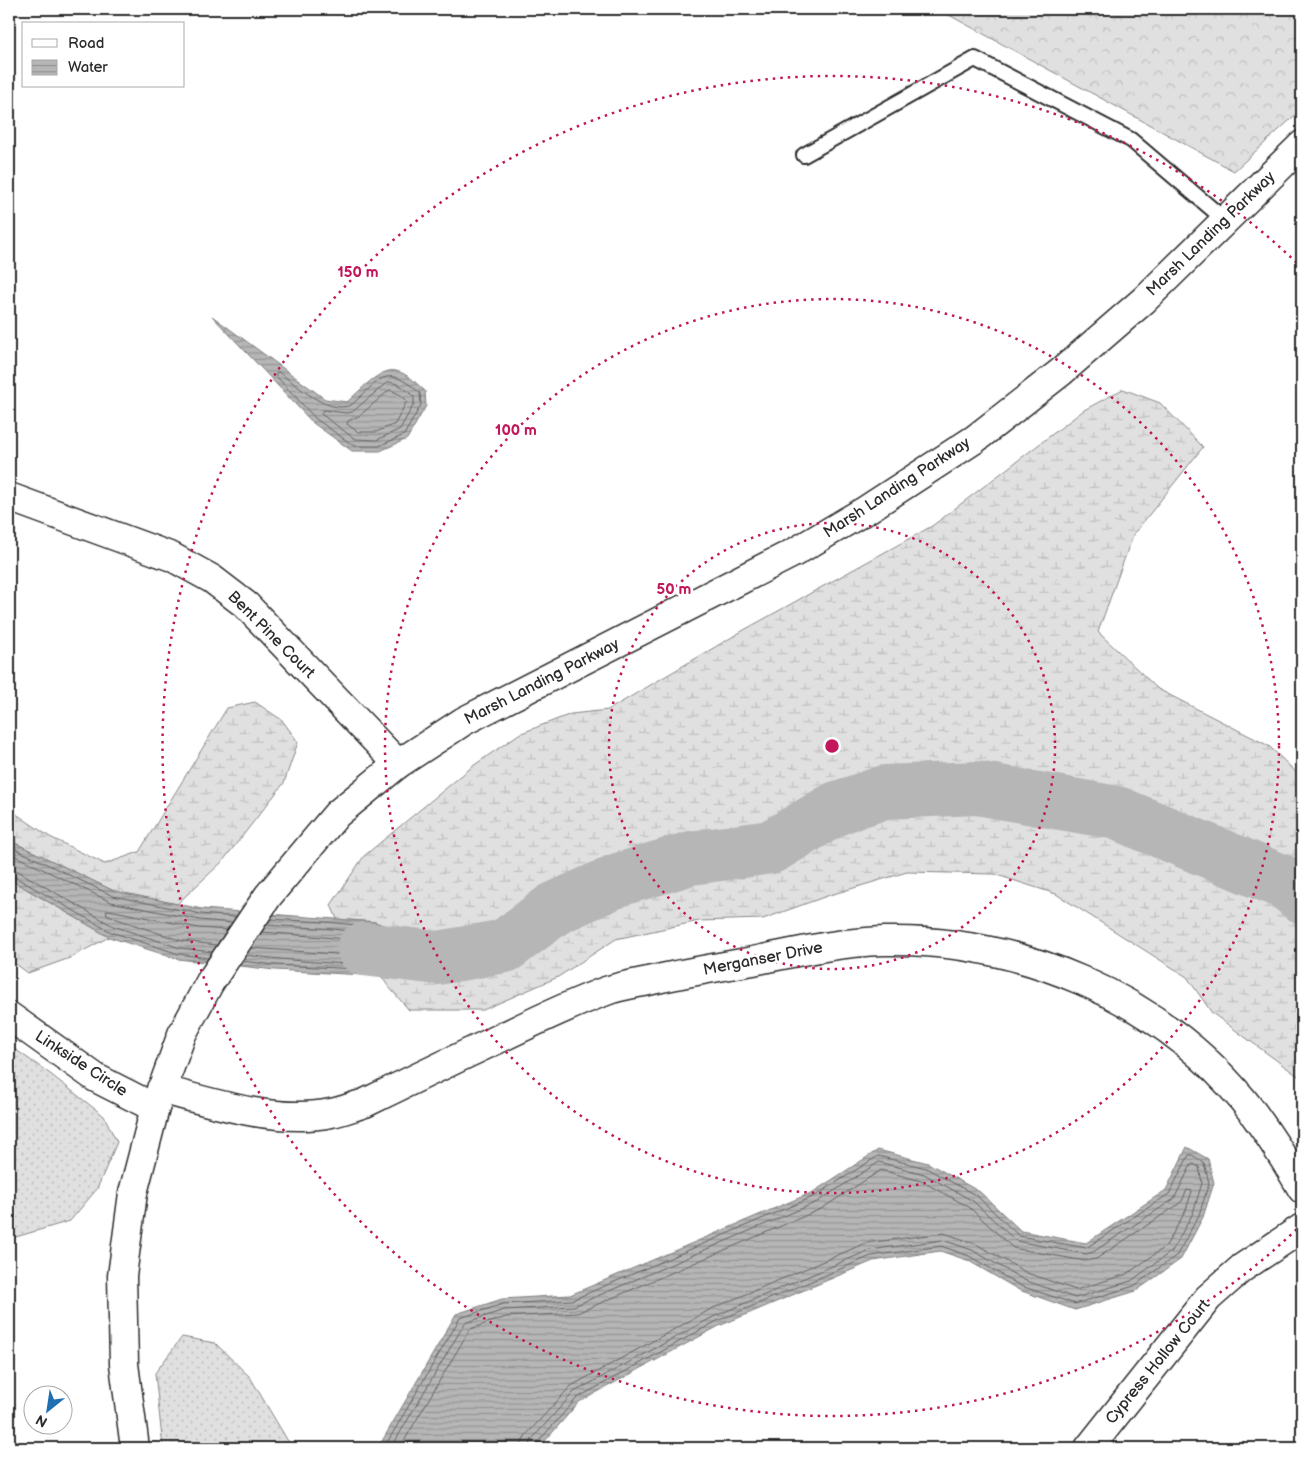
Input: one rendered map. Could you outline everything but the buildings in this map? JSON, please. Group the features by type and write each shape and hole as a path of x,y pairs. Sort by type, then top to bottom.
{"street":[{"name":"Marsh Landing Parkway","path":"135,1448 124,1364 122,1276 133,1193 158,1099 182,1034 210,982 268,896 337,814 398,764 464,721 794,552 866,510 975,439 1061,372 1144,300 1302,144"},
{"name":"Bent Pine Court","path":"9,497 172,558 212,579 246,605 398,764"},
{"name":"Merganser Drive","path":"158,1099 296,1116 331,1113 365,1103 566,1006 610,990 671,976 839,944 884,941 928,942 1016,957 1084,980 1128,1003 1175,1035 1217,1072 1243,1100 1284,1158 1302,1188"},
{"name":"Linkside Circle","path":"9,1016 96,1078 158,1099"},
{"name":"Cypress Hollow Court","path":"1089,1448 1208,1298 1242,1268 1302,1228"}],"lane":[{"path":"804,154 975,59 1131,140 1225,220"}],"green space":[{"path":"938,9 1302,9 1302,109 1234,171"},
{"path":"1123,389 1160,403 1203,447 1133,535 1098,632 1158,689 1269,746 1302,778 1302,1079 1212,1013 1187,977 1056,894 994,874 907,872 827,896 763,919 699,921 616,939 558,977 483,1010 409,1010 381,976 413,970 438,958 375,922 337,919 331,905 364,856 473,766 519,734 571,714 608,710 744,630 932,526 1084,410"},
{"path":"255,702 282,720 298,742 284,783 222,862 177,904 114,891 9,840 9,809 50,837 105,864 139,852 227,708"},
{"path":"9,879 109,937 70,958 28,973 9,959"},
{"path":"9,1045 49,1073 104,1116 117,1142 97,1189 70,1221 9,1239"},
{"path":"182,1337 215,1343 250,1377 292,1448 163,1448 155,1373"}],"water":[{"path":"212,316 325,399 347,402 377,376 390,371 396,371 408,376 425,391 426,406 407,439 380,451 352,451 313,423"},
{"path":"9,840 114,891 202,909 375,922 415,936 438,958 413,970 381,976 275,970 178,959 109,937 9,879"},
{"path":"1187,1147 1208,1159 1214,1183 1203,1217 1181,1259 1136,1291 1075,1310 1019,1290 967,1260 940,1251 873,1261 719,1326 579,1402 539,1448 378,1448 456,1314 502,1299 570,1295 813,1192 878,1150 928,1163 980,1192 1021,1231 1086,1243 1166,1190"}],"waterway":[{"path":"364,949 438,958 505,946 554,909 618,880 691,858 771,847 837,808 885,792 977,788 1117,813 1286,883 1302,896"}]}
